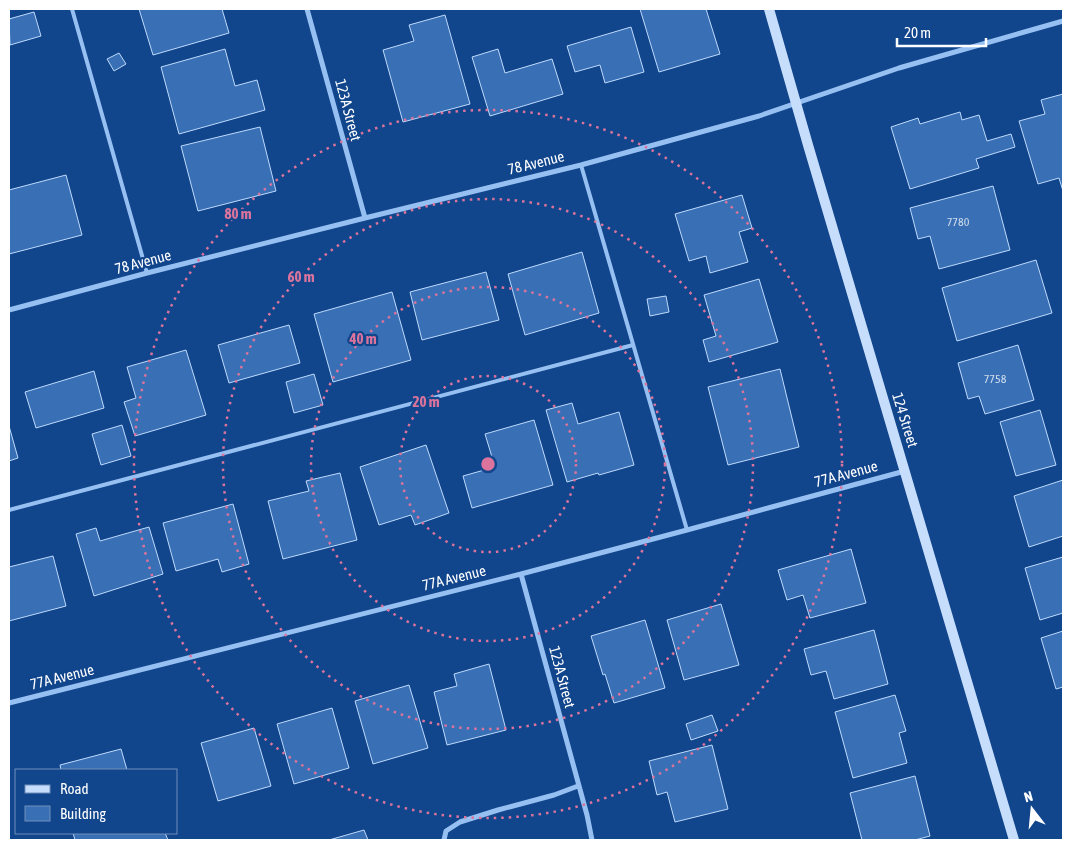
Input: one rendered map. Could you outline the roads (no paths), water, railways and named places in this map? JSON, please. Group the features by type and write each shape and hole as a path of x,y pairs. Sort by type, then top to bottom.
{"street":[{"name":"123A Street","path":"308,9 364,218"},
{"name":"124 Street","path":"769,9 1014,840"},
{"name":"78 Avenue","path":"9,310 364,218 581,165 759,116 899,68 1063,21"},
{"name":"77A Avenue","path":"9,703 521,574 904,471"},
{"name":"123A Street","path":"521,574 587,815 592,840"},
{"path":"444,840 446,831 460,822 554,795 578,786"}],"lane":[{"path":"72,9 147,274"},
{"path":"581,165 687,530"},
{"path":"9,510 633,346"}]}
